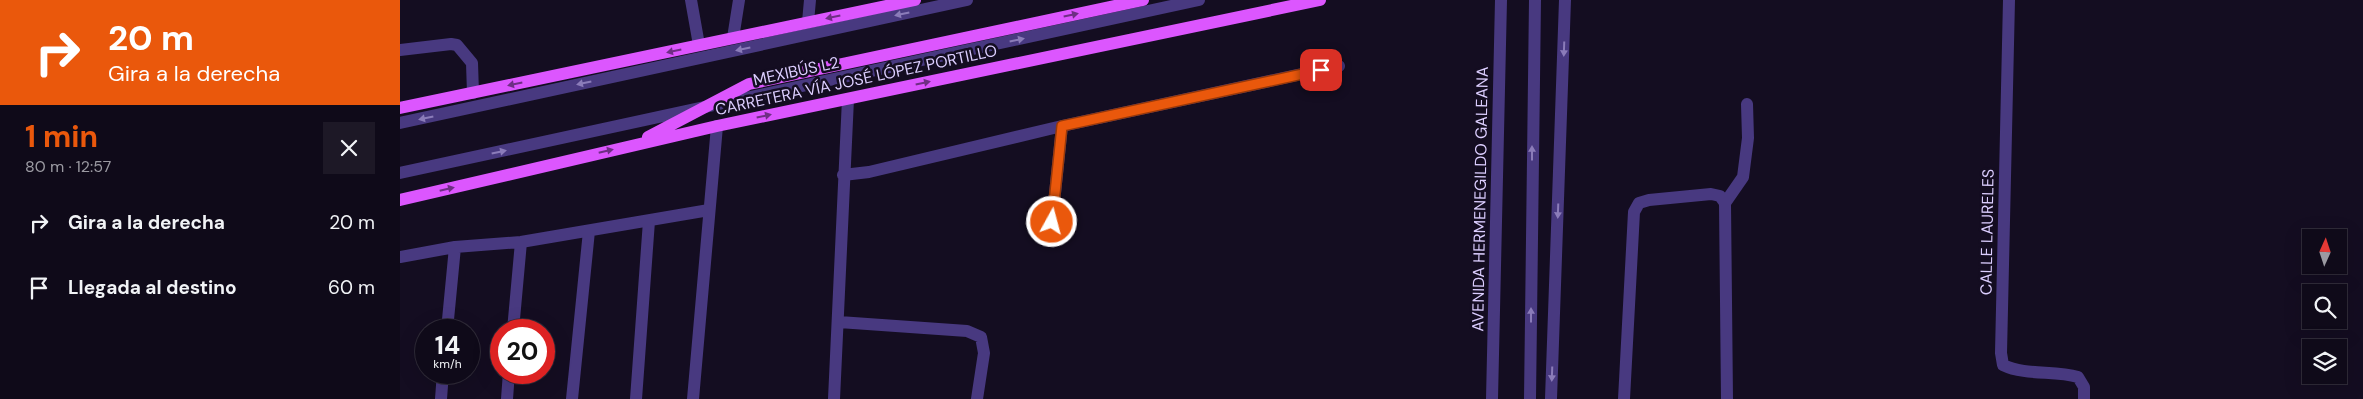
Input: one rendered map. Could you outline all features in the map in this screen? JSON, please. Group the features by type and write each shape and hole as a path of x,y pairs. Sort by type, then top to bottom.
{"main road":[{"path":"400,108 915,0"},
{"path":"634,144 749,84 1143,0"},
{"name":"CARRETERA VÍA JOSÉ LÓPEZ PORTILLO","path":"400,200 634,144 1320,0"}],"street":[{"path":"691,0 699,45"},
{"path":"733,38 739,0"},
{"path":"808,22 810,0"},
{"name":"MEXIBÚS L2","path":"400,123 967,0"},
{"name":"MEXIBÚS L2","path":"400,173 1199,0"},
{"name":"AVENIDA HERMENEGILDO GALEANA","path":"1492,399 1501,0"},
{"path":"1530,399 1536,0"},
{"path":"1551,399 1565,0"},
{"name":"CALLE LAURELES","path":"2009,0 2001,353 2003,365 2013,370 2068,374 2078,377 2084,387 2084,399"},
{"path":"400,50 451,44 458,45 472,63 473,92"},
{"path":"843,175 869,172 1062,126 1339,66"},
{"path":"834,399 848,99"},
{"path":"1725,203 1743,177 1748,138 1747,104"},
{"path":"693,399 717,126"},
{"path":"1052,222 1062,126"},
{"path":"1624,399 1634,212 1639,203 1649,200 1711,194 1720,196 1725,203 1727,399"},
{"path":"400,257 455,246 521,242 709,210"},
{"path":"636,399 649,221"},
{"path":"572,399 589,231"},
{"path":"514,319 521,242"},
{"path":"448,319 455,246"},
{"path":"839,322 967,332 981,337 984,353 977,399"},
{"path":"441,399 443,384"},
{"path":"507,399 508,384"}],"route":[{"path":"1052,222 1061,153 1062,126 1321,70"}]}
